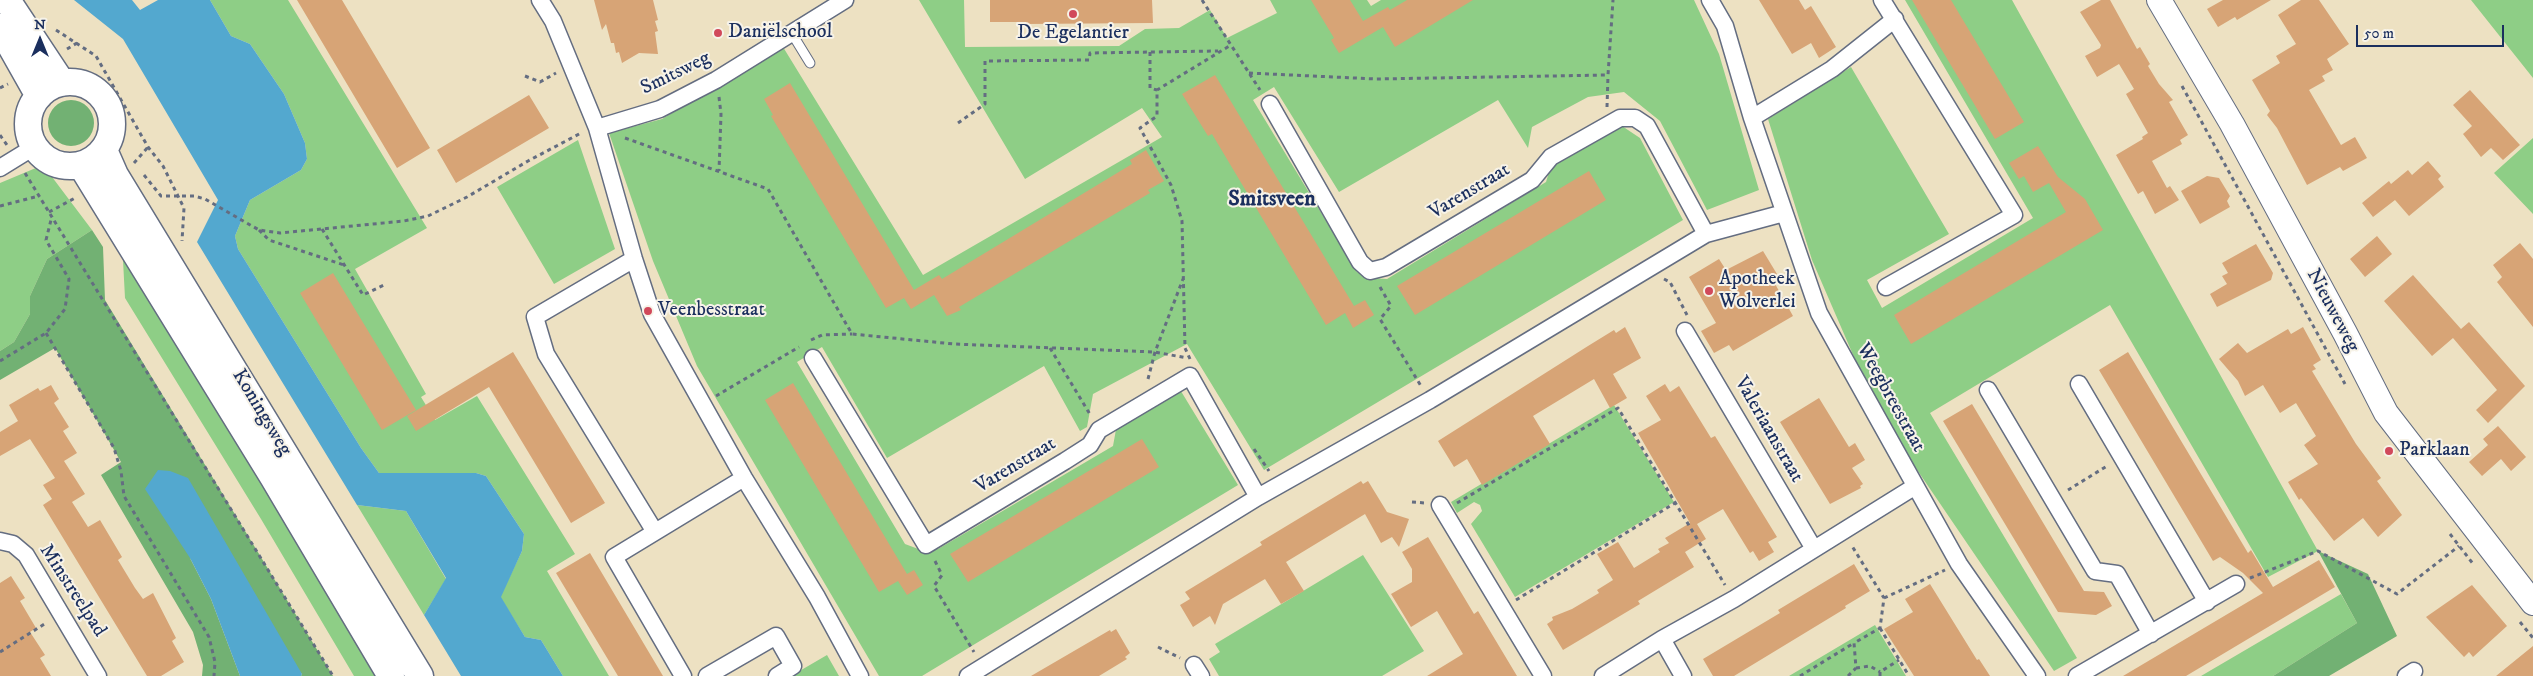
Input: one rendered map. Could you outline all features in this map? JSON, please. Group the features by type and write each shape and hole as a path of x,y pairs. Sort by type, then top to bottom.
{"main road":[{"path":"7,0 62,83"},
{"path":"0,26 39,96"},
{"path":"77,82 90,87 102,96 109,108 112,123 110,137 104,150 94,159 81,165 68,166 55,163 43,157 25,152 29,134 28,120 32,107 39,96 50,88 62,83 77,82"},
{"name":"Koningsweg","path":"104,150 115,175 420,676"},
{"name":"Koningsweg","path":"81,165 273,477 391,676"}],"street":[{"path":"540,0 552,22 597,128 652,314 744,478 817,597 860,676"},
{"name":"Smitsweg","path":"597,128 660,110 716,80 845,0"},
{"name":"Weegbreestraat","path":"1710,0 1725,26 1752,118 1819,313 1914,487 1959,564 2037,676"},
{"path":"1882,0 2014,214 1886,287"},
{"name":"Nieuweweg","path":"2159,0 2182,44 2228,116 2386,413 2475,532 2533,603"},
{"path":"1752,118 1832,69 1895,19"},
{"path":"1270,104 1360,262 1370,271"},
{"name":"Varenstraat","path":"1370,271 1386,267 1532,180 1551,157 1620,118 1636,118 1647,126 1706,234"},
{"path":"0,168 25,152"},
{"path":"968,676 1258,497 1430,400 1706,234 1784,213"},
{"path":"634,258 535,317 546,354 656,532"},
{"name":"Valeriaanstraat","path":"1685,331 1814,549"},
{"path":"809,351 926,545"},
{"name":"Varenstraat","path":"926,545 1084,449 1090,445 1099,430 1190,376 1258,497"},
{"path":"2078,384 2207,602"},
{"path":"1988,390 2095,571 2117,574 2151,634"},
{"path":"683,676 614,557 744,478"},
{"path":"1603,676 1662,639 1734,599 1914,487"},
{"path":"1442,508 1543,676"},
{"name":"Minstreelpad","path":"0,541 13,544 26,555 98,676"},
{"path":"2077,676 2236,584"},
{"path":"707,676 776,636 793,666 777,676"},
{"path":"1662,639 1683,676"}],"lane":[{"path":"791,32 810,63"}],"path":[{"path":"1202,0 1270,104"},
{"path":"1606,126 1613,0"},
{"path":"77,43 96,56 148,147 163,166 178,196"},
{"path":"1150,52 1150,88 1158,90 1231,45"},
{"path":"958,123 985,104 985,61 1090,60 1090,53 1220,51"},
{"path":"525,76 540,82 571,66"},
{"path":"1249,73 1376,79 1608,75"},
{"path":"716,80 721,114 719,171"},
{"path":"1158,90 1157,116 1140,128 1171,185 1182,221 1185,348 1190,359"},
{"path":"260,230 280,233 404,221 428,216 467,198 572,135 597,128 768,189 852,334"},
{"path":"148,147 135,163 161,196 185,194 204,199 260,230 269,240 345,265"},
{"path":"25,152 40,196 333,676"},
{"path":"0,206 40,196"},
{"path":"0,361 46,333 65,309 69,278 46,240 52,216"},
{"path":"322,229 363,295 384,285"},
{"path":"1650,268 1670,282 1690,320 1685,331"},
{"path":"1370,271 1391,306 1380,319 1430,400"},
{"path":"1147,400 1146,386 1155,352 1184,276"},
{"path":"46,333 114,448 121,471 124,496 209,637 216,662 214,676"},
{"path":"702,404 809,351 822,335 852,334 954,344 1155,352"},
{"path":"1050,348 1099,430"},
{"path":"1442,508 1618,408 1734,599"},
{"path":"2052,499 2122,458"},
{"path":"1502,608 1675,503"},
{"path":"1843,531 1884,598 1880,628 1909,676"},
{"path":"926,545 942,575 934,586 983,667"},
{"path":"2236,584 2318,551 2397,594 2459,546"},
{"path":"1884,598 1959,564"},
{"path":"0,652 62,614"},
{"path":"1800,676 1880,628"},
{"path":"1854,643 1856,668"},
{"path":"1158,646 1198,670"},
{"path":"1848,676 1856,668 1870,666 1880,674 1899,660"}],"green space":[{"path":"210,0 288,0 427,228 355,269 426,394 421,397 435,420 477,396 575,554 547,571 609,676 563,676 541,640 525,637 500,597 522,551 524,534 486,476 476,473 379,473 361,448 238,249 235,236 250,200 301,170 307,159 305,143 284,94 250,44 231,36"},
{"path":"919,0 964,0 965,47 1119,46 1145,29 1179,28 1210,10 1227,38 1277,13 1270,0 1367,0 1371,6 1381,0 1694,0 1719,54 1759,190 1707,210 1660,121 1624,92 1588,97 1532,127 1528,148 1498,100 1339,192 1274,87 1253,100 1357,272 1371,278 1387,279 1546,182 1550,169 1565,157 1622,126 1640,138 1683,220 1264,470 1187,344 1093,394 1087,427 1080,431 1044,366 887,458 822,347 797,362 905,544 921,550 938,549 1113,446 1119,413 1176,383 1238,485 922,676 879,676 697,366 653,261 609,133 662,119 783,47 923,275 1162,137 1142,108 1025,179"},
{"path":"1905,0 2012,0 2318,551 2268,577 2110,305 1930,413 2077,658 2054,671 1892,433 1854,357 1812,260 1768,119 1851,67 1949,234 1867,280 1882,308 2033,218"},
{"path":"2471,0 2533,0 2533,78"},
{"path":"76,100 88,106 93,114 93,132 88,140 80,145 66,146 54,140 49,132 48,118 54,106 62,101"},
{"path":"2533,138 2533,214 2494,173"},
{"path":"578,140 615,249 554,284 497,187"},
{"path":"43,165 92,230 47,259 30,296 30,314 14,342 0,351 0,183"},
{"path":"92,230 103,247 105,300 333,676 301,676 302,674 190,558 211,599 240,676 202,676 203,665 193,632 101,475 121,462 55,348 0,380 0,351 14,342 30,314 30,296 47,259"},
{"path":"122,241 381,676 354,676 261,519 125,298"},
{"path":"1614,405 1674,502 1515,597 1471,524 1482,511 1480,505 1474,502 1457,513 1451,502"},
{"path":"357,505 406,511 446,579 424,615"},
{"path":"2318,551 2368,574 2397,636 2329,676 2273,676 2357,623"},
{"path":"1363,555 1424,651 1382,676 1219,676 1209,659 1220,652 1215,644"},
{"path":"2341,594 2357,623 2273,676 2201,676"},
{"path":"1875,625 1906,676 1789,676"},
{"path":"827,655 839,676 791,676"}],"water":[{"path":"74,0 132,0 140,10 158,0 210,0 231,36 250,44 284,94 305,143 307,159 301,170 250,200 235,236 238,249 361,448 379,473 476,473 486,476 524,534 522,551 501,597 525,637 541,640 563,676 461,676 424,615 446,578 406,511 357,505 197,242 218,200 123,39"},
{"path":"158,470 170,471 188,478 302,674 301,676 240,676 211,599 190,558 145,489"}],"building":[{"path":"297,0 342,0 430,148 397,168"},
{"path":"594,0 653,0 658,20 655,21 658,31 655,32 658,54 639,53 622,63 619,52 616,53 614,43 611,43 606,24 602,30"},
{"path":"990,0 1152,0 1153,23 1025,24 1025,22 990,22"},
{"path":"1311,0 1350,0 1363,21 1388,7 1390,10 1407,0 1473,0 1395,47 1383,27 1339,53 1331,40 1334,38"},
{"path":"1759,0 1799,0 1805,10 1811,6 1836,47 1819,58 1811,43 1792,54"},
{"path":"1912,0 1951,0 2024,122 1995,139"},
{"path":"2101,0 2110,0 2137,49 2140,47 2150,64 2148,66 2159,84 2173,100 2169,102 2188,135 2180,140 2182,144 2152,161 2167,188 2170,186 2179,200 2155,214 2143,191 2138,194 2116,155 2143,139 2142,137 2148,133 2126,94 2134,89 2119,64 2097,77 2085,56 2100,48 2101,45 2080,12"},
{"path":"2223,0 2271,0 2237,20 2235,17 2218,27 2207,9"},
{"path":"2301,0 2319,0 2349,44 2327,59 2333,70 2322,76 2325,81 2309,90 2341,145 2355,137 2367,158 2343,171 2340,167 2307,185 2277,128 2267,115 2270,111 2252,80 2280,63 2276,56 2296,44 2278,15"},
{"path":"1215,75 1354,306 1365,300 1374,315 1353,328 1345,313 1326,325 1212,134 1208,136 1182,94"},
{"path":"790,83 914,290 939,275 942,279 1132,164 1130,160 1146,150 1164,181 1148,190 1150,193 959,307 961,310 947,316 934,295 911,309 904,298 886,308 771,116 773,115 764,99"},
{"path":"2470,90 2520,145 2503,160 2491,148 2481,157 2463,134 2472,126 2453,105"},
{"path":"529,95 549,128 456,183 437,150"},
{"path":"2038,146 2058,177 2085,199 2103,230 1911,344 1894,315 2066,212 2049,183 2033,192 2024,176 2019,179 2009,163"},
{"path":"2428,161 2441,176 2438,179 2444,187 2409,216 2395,200 2373,217 2362,203 2389,181 2391,184 2408,170 2412,175"},
{"path":"1589,171 1606,200 1415,315 1397,286"},
{"path":"2207,176 2219,178 2230,196 2227,201 2230,207 2200,224 2181,191"},
{"path":"2377,236 2392,254 2365,277 2350,259"},
{"path":"2520,243 2533,259 2533,327 2497,282 2502,277 2493,265"},
{"path":"2256,244 2273,273 2271,280 2217,307 2210,294 2227,284 2222,276 2228,273 2222,263"},
{"path":"1763,251 1780,279 1774,282 1793,316 1733,351 1729,345 1714,353 1701,331 1716,323 1689,277 1719,259 1726,270"},
{"path":"333,273 416,410 382,430 300,293"},
{"path":"2413,275 2461,329 2469,322 2525,386 2488,423 2476,410 2497,390 2453,338 2432,356 2384,301"},
{"path":"1625,327 1641,358 1613,374 1627,398 1610,408 1594,379 1533,416 1550,444 1482,485 1467,459 1454,467 1438,441 1614,330 1616,333"},
{"path":"2303,327 2321,360 2313,365 2316,369 2312,371 2356,444 2381,478 2377,481 2402,515 2378,537 2363,518 2334,541 2301,498 2299,500 2288,482 2318,464 2304,445 2316,436 2296,403 2280,413 2263,385 2245,396 2238,381 2219,359 2238,343 2247,353 2288,329 2291,334"},
{"path":"513,352 605,503 571,523 489,387 416,431 407,416"},
{"path":"2128,352 2248,553 2251,550 2273,587 2319,560 2335,587 2186,676 2123,676 2263,593 2243,573 2220,557 2213,561 2099,370"},
{"path":"793,383 907,574 914,570 923,585 907,595 898,581 879,592 765,400"},
{"path":"1665,384 1670,392 1679,386 1711,438 1715,436 1777,537 1768,542 1774,552 1759,561 1753,551 1750,553 1723,509 1697,524 1706,539 1685,552 1694,567 1638,601 1640,604 1563,650 1547,624 1553,620 1552,617 1572,609 1599,593 1597,590 1613,580 1597,554 1618,542 1634,568 1660,552 1658,549 1669,543 1665,538 1690,523 1638,433 1661,420 1646,396"},
{"path":"51,385 59,399 54,403 69,427 63,431 77,453 64,461 85,494 72,502 88,527 100,520 122,557 118,560 135,588 143,599 153,593 176,638 172,641 184,662 161,676 147,676 43,505 52,499 43,485 55,478 30,439 0,456 0,432 18,421 9,405 38,388 40,391"},
{"path":"1819,398 1849,447 1855,443 1865,460 1852,468 1863,484 1860,486 1861,488 1830,504 1780,422"},
{"path":"1972,404 2084,591 2104,592 2112,606 2096,615 2058,612 1943,421"},
{"path":"2498,426 2526,457 2511,471 2501,459 2482,476 2469,462 2488,445 2483,439"},
{"path":"1142,439 1159,467 968,582 950,554"},
{"path":"1361,481 1363,484 1368,481 1387,512 1409,519 1399,547 1392,537 1381,543 1365,514 1286,562 1304,591 1281,604 1265,579 1223,604 1215,625 1210,616 1193,627 1180,605 1190,599 1185,592 1262,545 1260,542"},
{"path":"1428,537 1474,614 1478,611 1517,676 1427,676 1463,654 1437,611 1411,627 1391,594 1412,582 1412,569 1402,552"},
{"path":"590,553 663,676 618,676 556,573"},
{"path":"1854,564 1870,591 1845,606 1846,608 1734,676 1713,676 1703,659 1780,613 1778,610"},
{"path":"11,576 25,598 20,601 36,628 30,632 45,655 40,658 51,676 0,676 0,583"},
{"path":"1930,584 1977,660 1979,659 1990,676 1914,676 1884,629 1913,612 1905,599"},
{"path":"2472,585 2507,626 2473,657 2469,652 2464,657 2426,617"},
{"path":"1116,629 1130,653 1125,657 1127,659 1099,676 1031,676 1110,630 1111,632"},
{"path":"2533,646 2533,676 2496,676"}],"place":[{"name":"De Egelantier","path":"1073,14"},
{"name":"Daniëlschool","path":"718,33"},
{"name":"Apotheek Wolverlei","path":"1709,291"},
{"name":"Veenbesstraat","path":"648,311"},
{"name":"Parklaan","path":"2389,451"}],"district":[{"name":"Smitsveen","path":"1272,200"}]}
